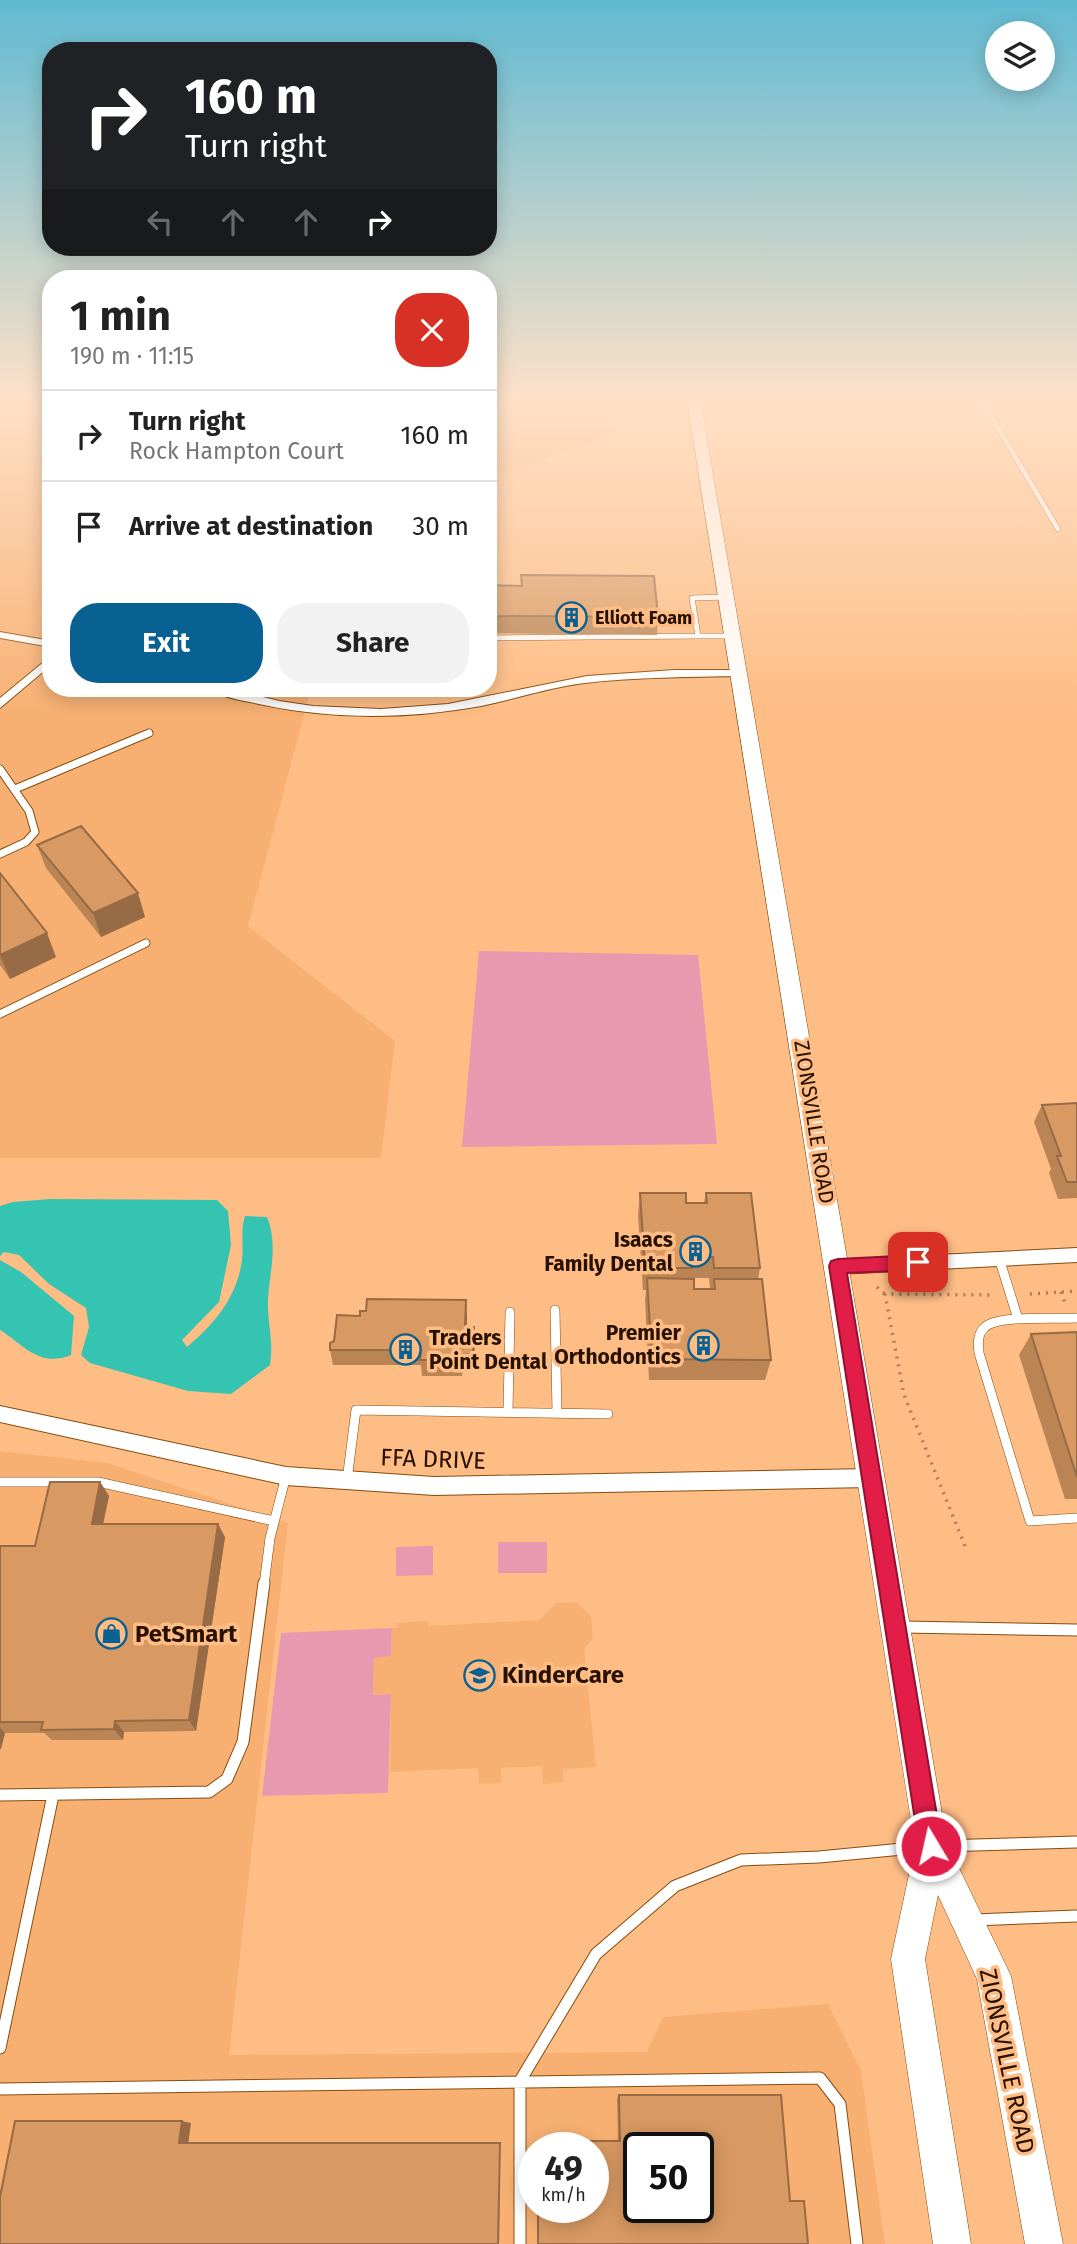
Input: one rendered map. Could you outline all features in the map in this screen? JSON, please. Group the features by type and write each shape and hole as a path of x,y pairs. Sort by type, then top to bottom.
{"main road":[{"name":"ZIONSVILLE ROAD","path":"711,504 931,1846 993,1976 1044,2244"},
{"name":"ZIONSVILLE ROAD","path":"931,1846 908,1959 952,2244"}],"street":[{"path":"0,635 42,642"},
{"path":"0,704 42,667"},
{"path":"241,697 285,706 385,714 483,702 564,682 650,674 740,674"},
{"path":"838,1266 1077,1255"},
{"name":"FFA DRIVE","path":"0,1414 286,1476 434,1486 871,1478"}],"lane":[{"path":"1043,504 1058,529"},
{"path":"698,636 692,598 727,597"},
{"path":"497,638 734,636"},
{"path":"15,789 149,733"},
{"path":"0,769 34,820 35,832 26,842 0,854"},
{"path":"0,1014 146,943"},
{"path":"999,1258 1018,1319"},
{"path":"555,1310 557,1413"},
{"path":"508,1412 510,1312"},
{"path":"1077,1318 995,1321 984,1325 977,1336 979,1353 1030,1521 1077,1518"},
{"path":"347,1480 356,1410 608,1414"},
{"path":"0,1795 209,1792 227,1779 243,1742 270,1538 286,1476"},
{"path":"0,1482 98,1482 274,1521"},
{"path":"896,1627 1077,1630"},
{"path":"0,2048 53,1794"},
{"path":"520,2244 520,2081 596,1954 674,1886 741,1860 819,1857 931,1846 1077,1842"},
{"path":"967,1920 1077,1916"},
{"path":"0,2089 820,2078 840,2104 857,2244"}],"path":[{"path":"877,1287 885,1294 904,1395 965,1546"},
{"path":"1030,1294 1077,1291"},
{"path":"1061,1292 1065,1304"},
{"path":"885,1294 995,1295"}],"shaded area":[{"path":"0,504 42,504 42,697 309,697 248,926 395,1041 381,1158 0,1158"},
{"path":"479,951 698,955 717,1144 462,1147"},
{"path":"0,1451 107,1463 288,1523 229,2055 647,2052 663,2017 828,2004 861,2071 885,2244 0,2244"},
{"path":"498,1542 547,1542 547,1573 498,1573"},
{"path":"433,1546 433,1575 396,1576 396,1547"},
{"name":"KinderCare","path":"576,1602 591,1616 593,1639 584,1649 596,1767 563,1769 564,1782 543,1784 542,1766 501,1768 501,1783 479,1784 478,1768 390,1772 391,1694 373,1695 374,1657 391,1656 392,1628 397,1628 398,1623 428,1621 428,1626 539,1620 556,1603"},
{"path":"392,1628 391,1656 374,1658 373,1695 391,1694 388,1793 262,1796 281,1633"}],"water":[{"path":"50,1199 217,1200 228,1211 231,1245 219,1302 182,1340 187,1347 215,1319 230,1298 242,1260 245,1216 267,1217 273,1248 268,1299 270,1365 231,1394 188,1391 90,1363 81,1355 89,1327 86,1308 49,1284 19,1255 4,1252 0,1256 0,1206 13,1202"},
{"path":"0,1260 21,1272 74,1316 71,1355 50,1359 41,1357 0,1330"}],"building":[{"path":"521,575 654,576 658,617 497,616 497,585 522,586"},
{"path":"81,826 138,893 93,913 37,845"},
{"path":"0,873 47,933 0,955"},
{"path":"1077,1103 1077,1182 1067,1182 1057,1156 1061,1156 1042,1105"},
{"name":"Isaacs Family Dental","path":"640,1193 686,1193 686,1203 707,1203 706,1193 751,1193 760,1268 714,1268 713,1257 691,1257 692,1268 645,1268"},
{"name":"Premier Orthodontics","path":"647,1278 694,1279 694,1289 715,1289 714,1279 762,1279 771,1360 652,1359"},
{"name":"Traders Point Dental","path":"367,1299 466,1300 465,1327 474,1327 473,1354 461,1354 461,1360 420,1360 421,1350 330,1350 330,1343 334,1341 337,1315 360,1316 360,1311 366,1311"},
{"path":"1077,1332 1077,1477 1031,1334"},
{"path":"50,1482 100,1482 92,1524 218,1524 189,1720 115,1721 114,1729 41,1730 43,1722 0,1722 0,1546 35,1546"},
{"path":"619,2095 781,2095 790,2201 804,2201 808,2244 538,2244 538,2223 609,2223 609,2141 620,2141"},
{"path":"15,2121 182,2121 179,2143 500,2143 498,2244 0,2244 0,2197"}],"place":[{"name":"Elliott Foam","path":"572,618"},
{"name":"Isaacs Family Dental","path":"696,1252"},
{"name":"Premier Orthodontics","path":"704,1345"},
{"name":"Traders Point Dental","path":"406,1350"},
{"name":"PetSmart","path":"112,1634"},
{"name":"KinderCare","path":"479,1675"}],"route":[{"path":"918,1262 838,1266 931,1846"}]}
